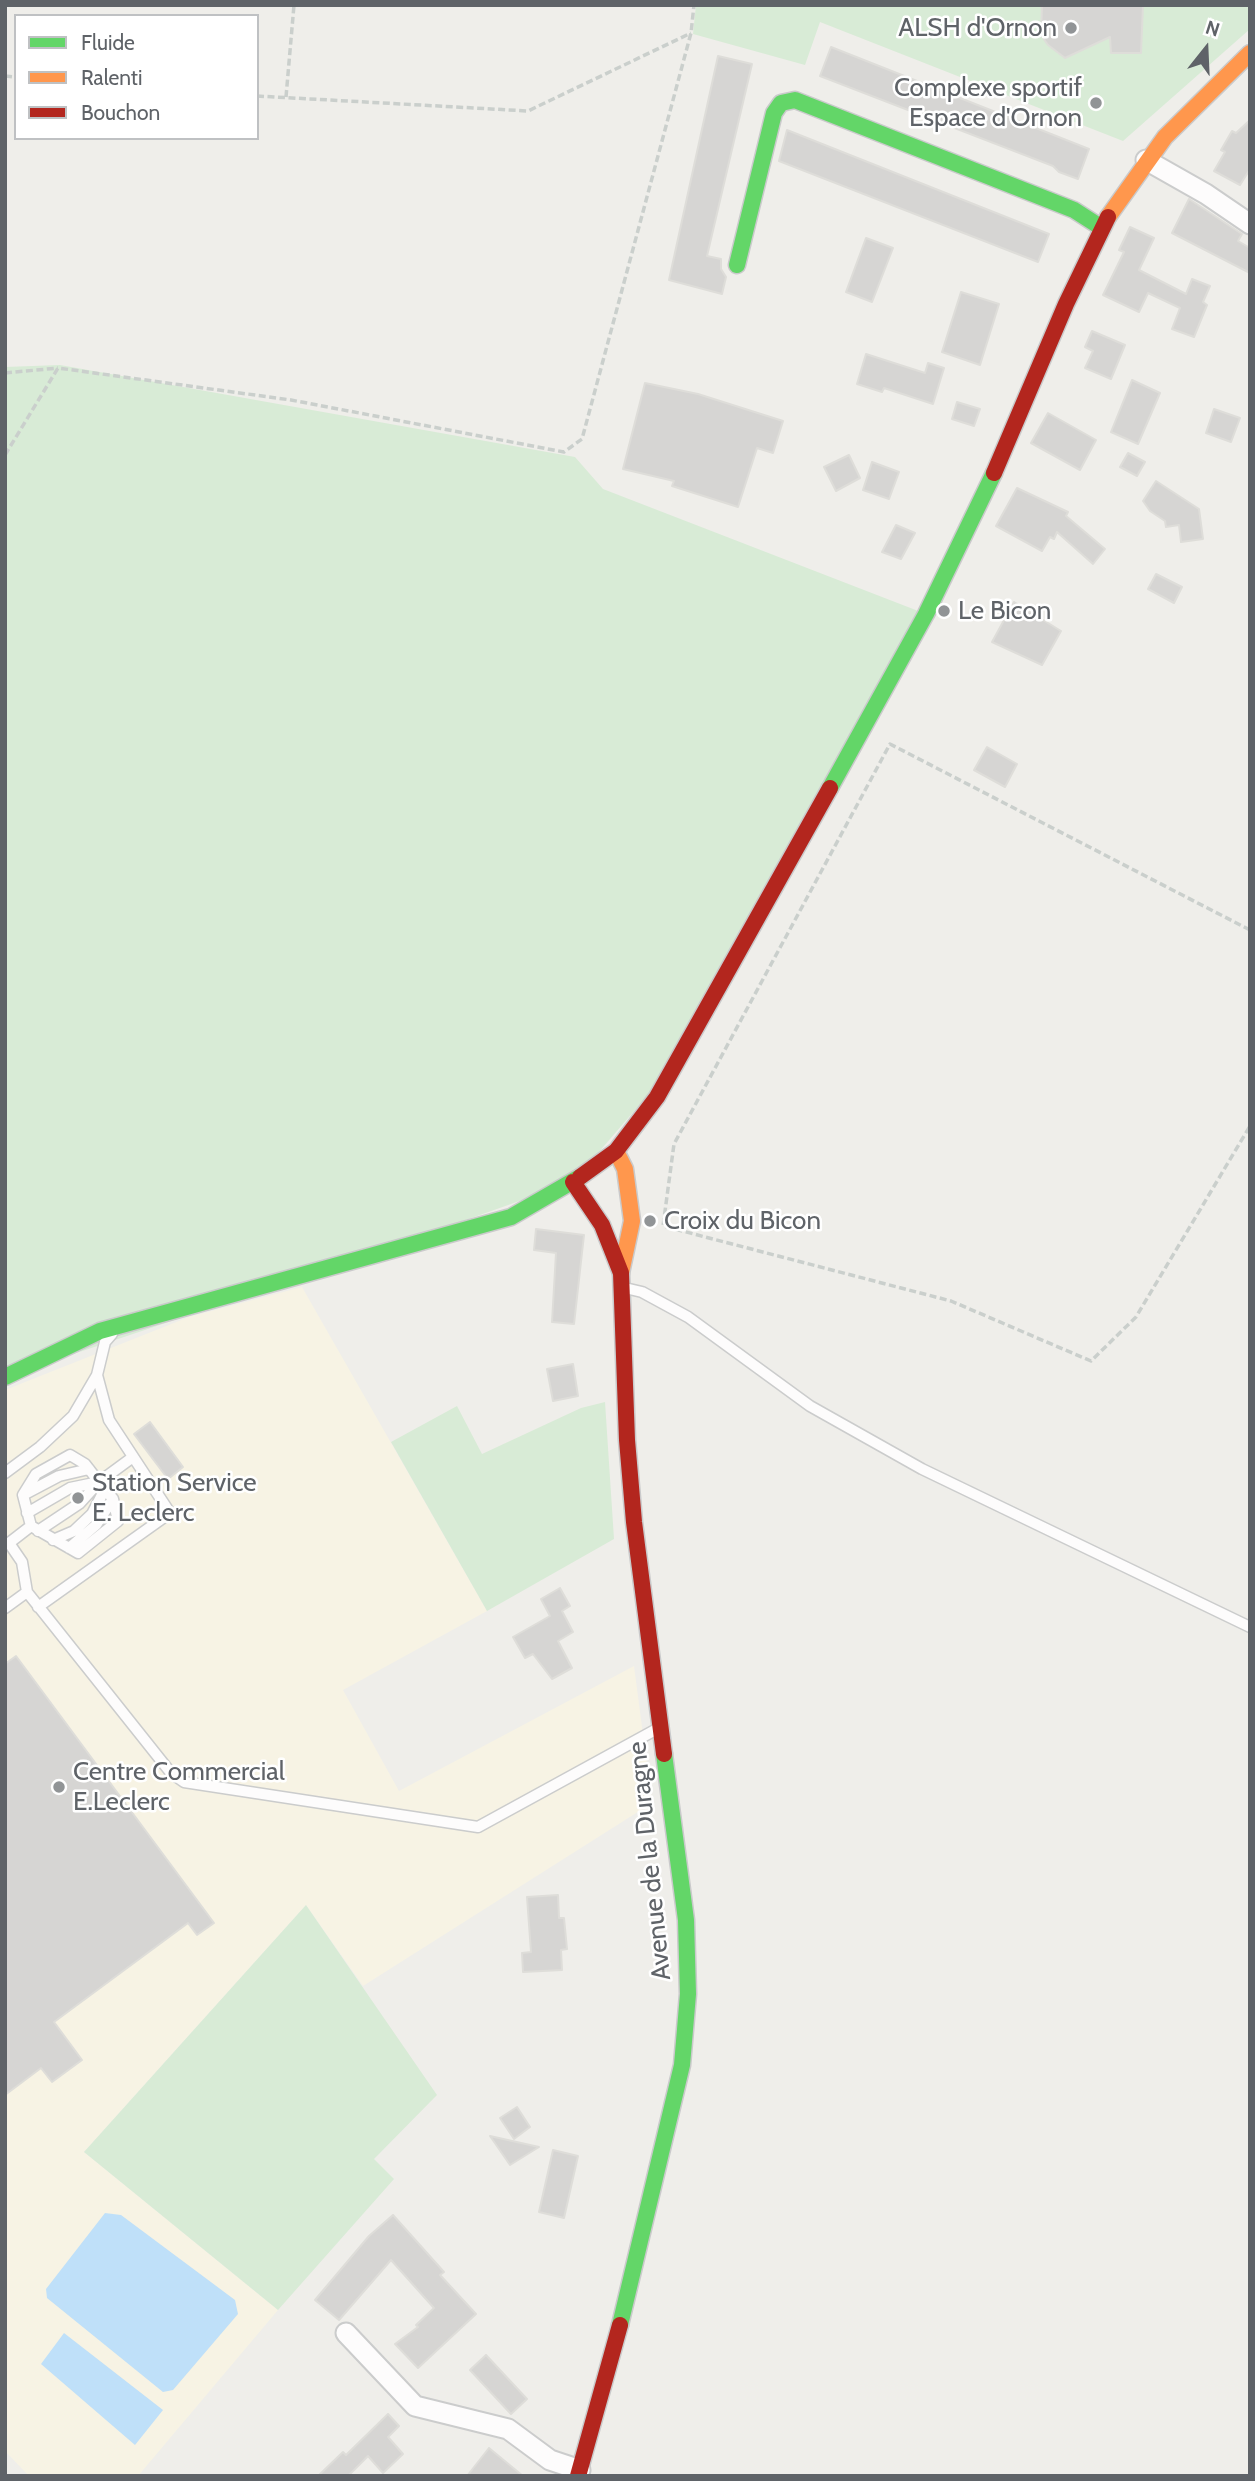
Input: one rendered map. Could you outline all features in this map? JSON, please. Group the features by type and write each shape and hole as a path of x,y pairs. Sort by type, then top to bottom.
{"main road":[{"path":"5,1366 120,1326 511,1217 573,1182 616,1151 657,1097 685,1052 926,614 998,466 1102,228 1146,160 1185,115 1250,53"},
{"path":"737,265 774,113 781,103 795,100 1074,210 1102,228"},
{"name":"Avenue de la Duragne","path":"579,2473 602,2398 682,2065 688,1994 687,1920 634,1522 627,1440 622,1280 632,1221 625,1169 616,1151"},
{"name":"Avenue de la Duragne","path":"573,1182 602,1225 622,1280"},
{"path":"5,1377 89,1336"}],"street":[{"path":"1146,160 1206,194 1250,224"},
{"path":"346,2333 415,2406 508,2430 550,2460 579,2473"}],"lane":[{"path":"622,1280 688,1317 810,1406 922,1469 1250,1627"},
{"path":"5,1473 40,1447 73,1416 97,1375 105,1342 120,1326"},
{"path":"38,1607 170,1513 109,1420 97,1375"},
{"path":"70,1455 89,1469 113,1499 118,1521 78,1553 35,1529 27,1513 23,1495 36,1474 70,1455"},
{"path":"133,1457 79,1503 9,1543 22,1562 27,1592 171,1773 184,1782 478,1827 662,1727"},
{"path":"23,1495 59,1476 89,1469"},
{"path":"27,1513 71,1488 102,1486"},
{"path":"52,1540 74,1531 92,1514 102,1486"},
{"path":"69,1548 96,1525 113,1499"},
{"path":"5,1608 27,1592"}],"path":[{"path":"286,98 294,5"},
{"path":"5,373 58,368 291,400 564,452 582,439 691,33 694,5"},
{"path":"259,96 528,111 691,33"},
{"path":"5,455 58,368"},
{"path":"1250,930 890,744 674,1144 663,1226 951,1301 1091,1361 1136,1317 1250,1126"}],"shaded area":[{"path":"302,1287 487,1611 343,1690 399,1791 634,1666 652,1803 363,1986 306,1905 84,2152 278,2310 138,2476 29,2476 5,2451 5,1390 189,1317"}],"green space":[{"name":"Complexe sportif Espace d'Ornon","path":"696,5 1250,5 1250,29 1123,141 820,22 805,65 693,34"},
{"path":"60,365 575,457 603,489 926,614 685,1052 573,1182 353,1260 5,1377 5,367"},
{"path":"605,1402 614,1539 487,1611 391,1442 457,1406 482,1454 581,1408"},
{"path":"306,1905 437,2095 374,2159 394,2179 278,2310 84,2152"}],"water":[{"path":"105,2213 121,2215 235,2300 238,2314 173,2390 163,2392 47,2298 46,2289"},
{"path":"64,2333 163,2410 135,2445 41,2364"}],"building":[{"name":"ALSH d'Ornon","path":"1042,5 1143,5 1141,53 1111,53 1110,37 1065,58 1048,45 1041,35"},
{"path":"831,47 1089,149 1078,179 1059,172 1053,166 820,76"},
{"path":"718,56 752,64 707,256 721,259 721,269 726,277 722,294 669,280"},
{"path":"1250,120 1250,169 1240,185 1214,171 1225,152 1221,150 1232,131 1236,133"},
{"path":"787,130 1049,234 1038,262 779,161"},
{"path":"1189,199 1242,234 1238,241 1250,248 1250,273 1172,233"},
{"path":"1130,227 1154,238 1139,270 1186,294 1192,279 1210,286 1203,302 1207,305 1194,337 1172,329 1180,308 1148,293 1139,312 1103,295 1124,252 1119,250"},
{"path":"866,238 893,248 872,302 846,292"},
{"path":"961,292 999,304 980,365 942,352"},
{"path":"1092,331 1125,345 1111,379 1085,368 1093,351 1085,347"},
{"path":"866,354 925,373 928,363 944,368 933,404 884,388 882,392 857,384"},
{"path":"1132,380 1160,393 1138,444 1111,432"},
{"path":"645,383 698,394 783,421 773,453 757,448 738,507 672,486 674,481 623,469"},
{"path":"957,402 980,409 974,426 952,419"},
{"path":"1214,409 1240,418 1231,442 1206,433"},
{"path":"1048,413 1096,440 1080,470 1031,443"},
{"path":"1128,453 1145,462 1137,476 1120,467"},
{"path":"849,455 860,478 836,491 824,467"},
{"path":"872,462 899,472 889,499 863,490"},
{"path":"1156,481 1199,509 1203,539 1181,542 1179,525 1166,527 1165,521 1150,511 1143,501"},
{"path":"1017,488 1068,512 1066,516 1105,549 1093,564 1057,532 1054,539 1050,537 1042,551 996,526"},
{"path":"896,525 915,533 901,559 882,552"},
{"path":"1156,574 1182,587 1174,603 1148,589"},
{"path":"1014,602 1061,631 1042,665 992,642"},
{"path":"987,747 1017,764 1005,787 974,770"},
{"path":"536,1229 584,1235 574,1324 552,1322 556,1253 534,1250"},
{"path":"573,1364 578,1396 553,1401 547,1369"},
{"path":"150,1422 183,1467 168,1479 134,1434"},
{"path":"560,1588 570,1606 562,1611 573,1632 558,1641 572,1668 552,1679 533,1654 525,1658 513,1637 550,1616 541,1599"},
{"name":"Centre Commercial E.Leclerc","path":"16,1656 214,1923 197,1935 188,1923 54,2022 82,2060 52,2082 41,2068 5,2095 5,1664"},
{"path":"558,1895 559,1918 564,1918 567,1949 561,1950 562,1970 523,1972 522,1953 531,1952 527,1897"},
{"path":"517,2107 530,2127 514,2139 500,2118"},
{"path":"490,2136 539,2147 510,2165"},
{"path":"553,2150 578,2156 564,2218 539,2212"},
{"path":"393,2215 444,2272 440,2275 476,2314 418,2368 395,2344 418,2327 416,2325 434,2308 391,2260 339,2320 315,2300 369,2236"},
{"path":"486,2355 527,2399 511,2414 470,2370"},
{"path":"388,2414 399,2426 388,2437 403,2454 383,2473 368,2456 348,2476 318,2476 343,2452 346,2455"},
{"path":"489,2448 523,2476 467,2476"}],"traffic: fast":[{"path":"737,265 774,113 781,103 795,100 1074,210 1102,228"},
{"path":"830,788 926,614 994,473"},
{"path":"5,1377 100,1331 511,1217 580,1177"},
{"path":"620,2325 682,2065 688,1994 686,1920 664,1754"}],"traffic: slow":[{"path":"1108,217 1165,137 1250,53"},
{"path":"616,1151 625,1169 632,1221 621,1273"}],"traffic: jam":[{"path":"994,473 1066,304 1108,217"},
{"path":"580,1177 616,1151 657,1097 830,788"},
{"path":"573,1182 602,1225 621,1273 627,1440 634,1522 664,1754"},
{"path":"578,2476 620,2325"}],"place":[{"name":"ALSH d'Ornon","path":"1071,28"},
{"name":"Complexe sportif Espace d'Ornon","path":"1096,103"},
{"name":"Le Bicon","path":"944,611"},
{"name":"Croix du Bicon","path":"650,1221"},
{"name":"Station Service E. Leclerc","path":"78,1498"},
{"name":"Centre Commercial E.Leclerc","path":"59,1787"}]}
